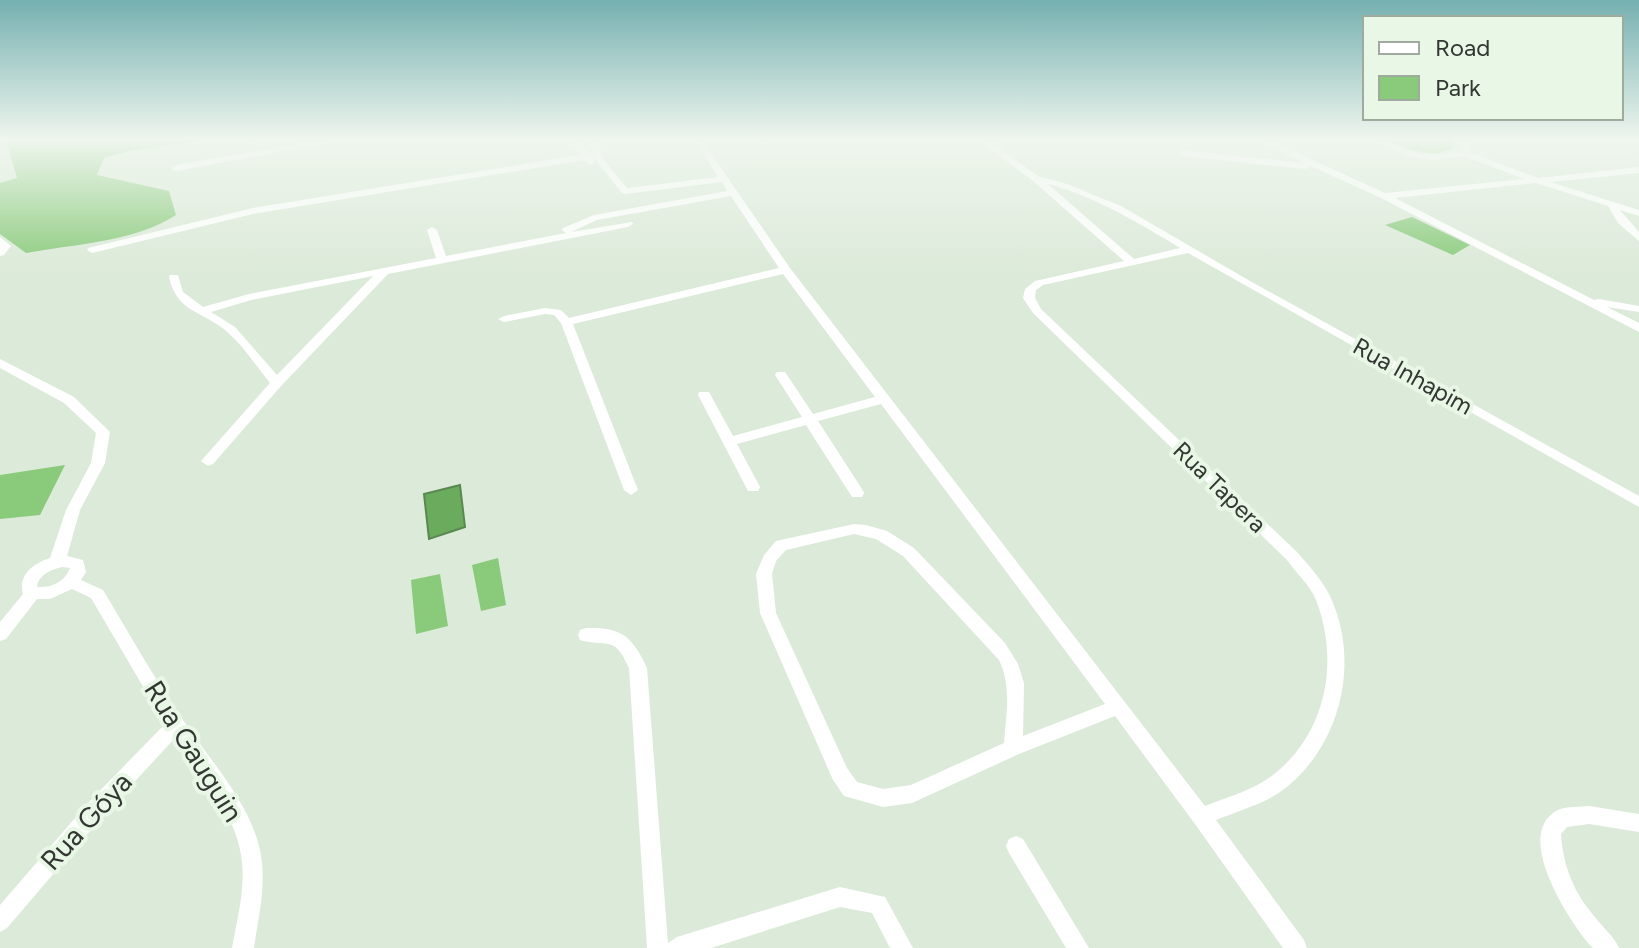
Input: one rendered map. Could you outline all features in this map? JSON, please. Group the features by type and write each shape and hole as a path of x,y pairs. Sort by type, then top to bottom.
{"street":[{"path":"92,250 253,211 413,184"},
{"path":"608,184 615,197 623,200 682,186 699,187 699,184"},
{"path":"718,184 730,185"},
{"path":"1042,184 1132,262"},
{"name":"Rua Inhapim","path":"1055,184 1097,197 1639,502"},
{"path":"1358,184 1639,328"},
{"path":"1384,196 1505,184"},
{"path":"1548,184 1639,213"},
{"path":"565,234 567,228 583,220 730,185"},
{"path":"730,185 786,270 1202,817 1296,948"},
{"path":"1612,205 1639,238"},
{"path":"201,311 249,297 386,269 628,224"},
{"path":"432,230 441,258"},
{"path":"0,240 6,246 0,253"},
{"name":"Rua Tapera","path":"1187,250 1039,283 1031,289 1029,298 1037,311 1292,556 1323,599 1335,642 1337,685 1319,739 1279,781 1202,817"},
{"path":"208,461 277,383 386,269"},
{"path":"566,322 786,270"},
{"path":"174,277 178,293 231,329 277,383"},
{"path":"1586,300 1639,309"},
{"path":"504,319 545,311 557,312 566,322 631,490"},
{"path":"0,363 69,400 103,432 98,463 73,510 57,562"},
{"path":"781,375 857,493"},
{"path":"704,395 753,487"},
{"path":"728,442 882,399"},
{"path":"1013,748 1016,684 1009,661 925,566 877,532 866,530 854,529 789,543 781,545 774,552 764,574 768,613 840,774 851,790 883,798 912,794 1013,748 1118,707"},
{"path":"0,634 33,593 53,592 71,582 78,572 78,564 57,562 31,578 28,587 33,593"},
{"name":"Rua Gauguin","path":"71,582 97,594 176,725 225,794 245,834 252,861 252,891 243,948"},
{"path":"586,635 607,634 619,639 630,649 638,668 658,948"},
{"name":"Rua Góya","path":"0,921 104,800 176,725"},
{"path":"1608,948 1580,916 1562,887 1551,858 1551,831 1562,818 1589,815 1639,823"},
{"path":"1016,846 1078,948"},
{"path":"692,946 840,897 878,904 902,948"}],"green space":[{"path":"0,184 139,184 169,191 176,215 123,237 26,253 0,234"},
{"path":"1412,217 1470,245 1453,255 1385,225"},
{"path":"65,465 40,515 0,519 0,475"},
{"path":"498,558 506,605 481,611 472,565"},
{"path":"440,574 448,626 416,634 411,580"}],"shaded area":[{"path":"460,485 465,527 429,539 424,494"}]}
